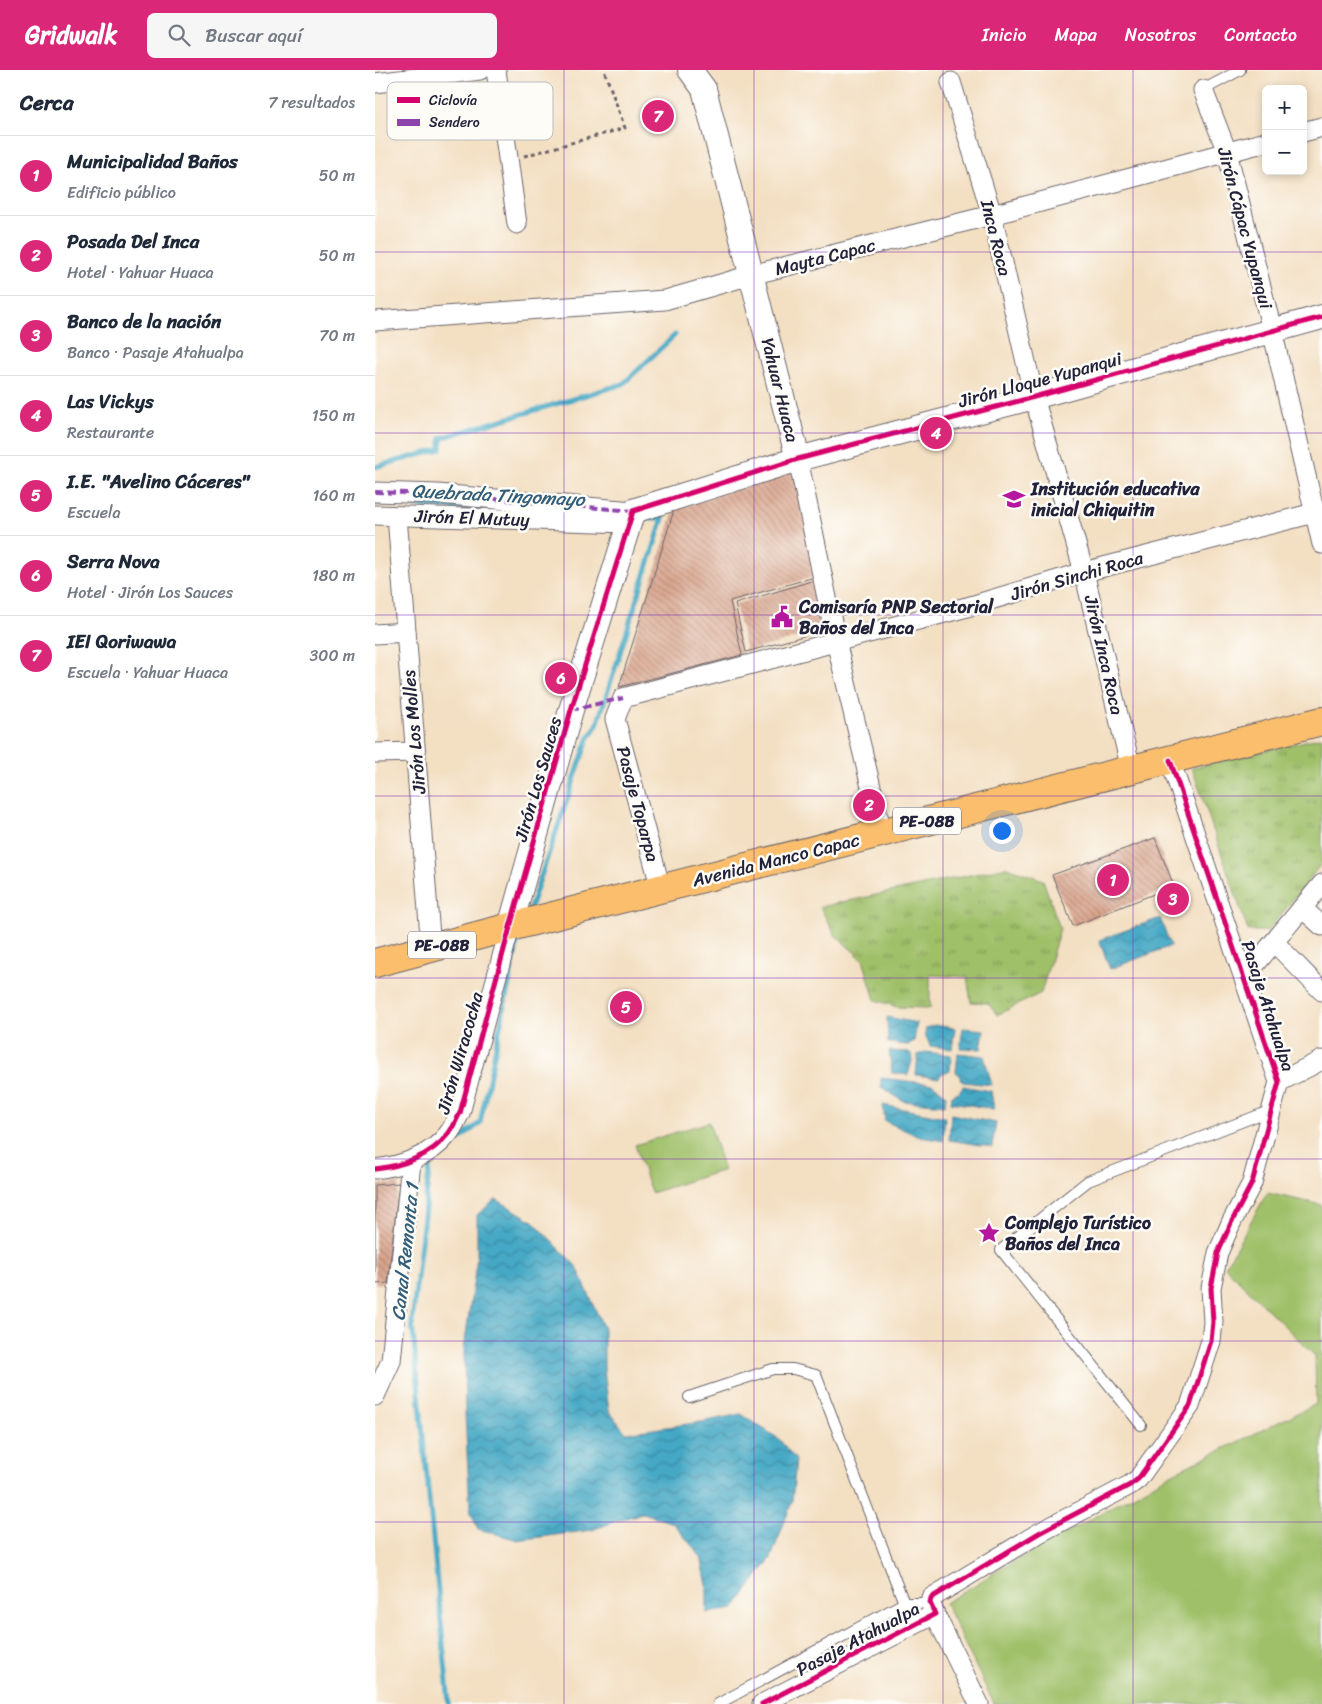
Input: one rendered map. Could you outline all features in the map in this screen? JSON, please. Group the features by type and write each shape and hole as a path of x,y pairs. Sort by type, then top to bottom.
{"main road":[{"name":"Avenida Manco Capac","path":"375,964 520,925 1322,721"}],"street":[{"path":"375,83 480,70"},
{"name":"Yahuar Huaca","path":"690,70 704,89 798,459 837,641 882,833"},
{"name":"Inca Roca","path":"951,82 992,215 1035,397"},
{"name":"Jirón Cápac Yupanqui","path":"1203,90 1227,152 1319,512 1322,544"},
{"path":"1307,131 1322,126"},
{"path":"506,140 517,224"},
{"name":"Mayta Capac","path":"375,322 665,300 751,275 992,215 1262,143"},
{"name":"Jirón Lloque Yupanqui","path":"631,517 798,459 1035,397 1322,317"},
{"name":"Jirón Inca Roca","path":"1035,397 1084,572 1131,769"},
{"path":"375,492 438,494 631,517"},
{"name":"Jirón Sinchi Roca","path":"615,719 623,698 967,607 1084,572 1319,512"},
{"name":"Jirón El Mutuy","path":"375,515 631,517"},
{"name":"Jirón Los Molles","path":"397,516 431,949"},
{"name":"Jirón Los Sauces","path":"520,925 571,710 631,517"},
{"path":"375,634 406,632"},
{"name":"Pasaje Toparpa","path":"615,719 661,889"},
{"path":"375,752 416,752"},
{"name":"Pasaje Atahualpa","path":"762,1704 933,1608 931,1598 1039,1533 1130,1485 1144,1472 1190,1406 1211,1341 1213,1322 1211,1288 1218,1254 1231,1223 1252,1183 1279,1082 1170,760"},
{"path":"1244,978 1322,884"},
{"path":"1302,908 1322,926"},
{"name":"Jirón Wiracocha","path":"375,1169 411,1162 433,1148 448,1134 461,1113 520,925"},
{"path":"1274,942 1322,991"},
{"path":"1279,1082 1322,1060"},
{"path":"375,1396 391,1361 411,1162"},
{"path":"933,1608 979,1704"}],"lane":[{"path":"1203,90 1240,70"},
{"path":"1141,1425 1001,1250 1088,1181 1272,1110"},
{"path":"689,1397 773,1369 793,1369 816,1375 904,1603"},
{"path":"718,1704 904,1603 933,1608"}],"path":[{"path":"509,160 625,128 603,70"}],"green space":[{"path":"1322,737 1322,863 1268,931 1248,931 1192,768"},
{"path":"1007,867 1043,880 1060,928 1041,993 997,1015 988,1003 971,1002 967,977 930,975 930,1008 897,1007 875,1000 863,960 835,935 820,907"},
{"path":"709,1122 724,1170 651,1193 635,1145"},
{"path":"1267,1193 1322,1205 1322,1704 994,1704 945,1603 996,1572 1173,1473 1316,1404 1315,1356 1225,1267"}],"water":[{"path":"1160,918 1171,946 1110,969 1099,940"},
{"path":"887,1017 917,1023 914,1041 908,1045 888,1043"},
{"path":"934,1025 955,1028 952,1049 930,1046 925,1034 926,1028"},
{"path":"963,1028 984,1030 981,1049 960,1048"},
{"path":"889,1051 909,1052 913,1057 908,1075 892,1073"},
{"path":"925,1052 951,1055 950,1071 942,1073 939,1078 916,1075 918,1055"},
{"path":"958,1053 984,1056 992,1085 963,1082 960,1075 956,1072"},
{"path":"881,1078 933,1084 946,1095 945,1105 903,1101 881,1087"},
{"path":"963,1086 991,1091 994,1109 951,1102 952,1095 959,1092"},
{"path":"883,1105 945,1117 943,1141 917,1136 885,1121"},
{"path":"951,1114 996,1123 992,1147 949,1140"},
{"path":"496,1199 533,1221 577,1267 604,1329 604,1368 609,1411 626,1433 741,1414 779,1439 796,1460 792,1502 771,1558 734,1609 707,1613 707,1585 701,1557 673,1523 642,1513 592,1530 518,1540 478,1529 470,1510 464,1348 477,1257 477,1215"}],"building":[{"path":"795,470 818,576 730,601 742,655 619,687 674,510"},
{"name":"Comisaría PNP Sectorial Baños del Inca","path":"818,579 829,629 746,652 735,604"},
{"path":"1155,838 1174,886 1073,926 1052,875"},
{"path":"399,1183 388,1283 375,1284 375,1185"}],"waterway":[{"path":"375,467 441,449 441,438 623,384 675,335"},
{"name":"Quebrada Tingomayo","path":"375,503 497,510"},
{"name":"Quebrada Tingomayo","path":"528,914 588,739 597,725 663,518 646,518"},
{"name":"Canal Remonta 1","path":"449,1704 412,1322 430,1163 480,1123 517,945 521,934"}],"marked path":[{"path":"375,492 438,494 633,511"},
{"path":"571,710 623,698"}],"cycle path":[{"path":"375,1169 395,1165 425,1154 441,1142 450,1132 460,1113 571,710 633,511 798,459 1034,397 1322,317"},
{"path":"762,1704 935,1614 930,1603 931,1598 1039,1533 1130,1485 1138,1479 1190,1406 1211,1341 1213,1322 1211,1288 1218,1253 1252,1183 1279,1082 1170,760"}],"place":[{"name":"IEI Qoriwawa","path":"658,116"},
{"name":"Las Vickys","path":"936,433"},
{"name":"Institución educativa inicial Chiquitin","path":"1014,499"},
{"name":"Comisaría PNP Sectorial Baños del Inca","path":"782,617"},
{"name":"Serra Nova","path":"561,678"},
{"name":"Posada Del Inca","path":"869,805"},
{"name":"Municipalidad Baños","path":"1113,880"},
{"name":"Banco de la nación","path":"1173,899"},
{"name":"I.E. \"Avelino Cáceres\"","path":"626,1007"},
{"name":"Complejo Turístico Baños del Inca","path":"989,1233"}]}
